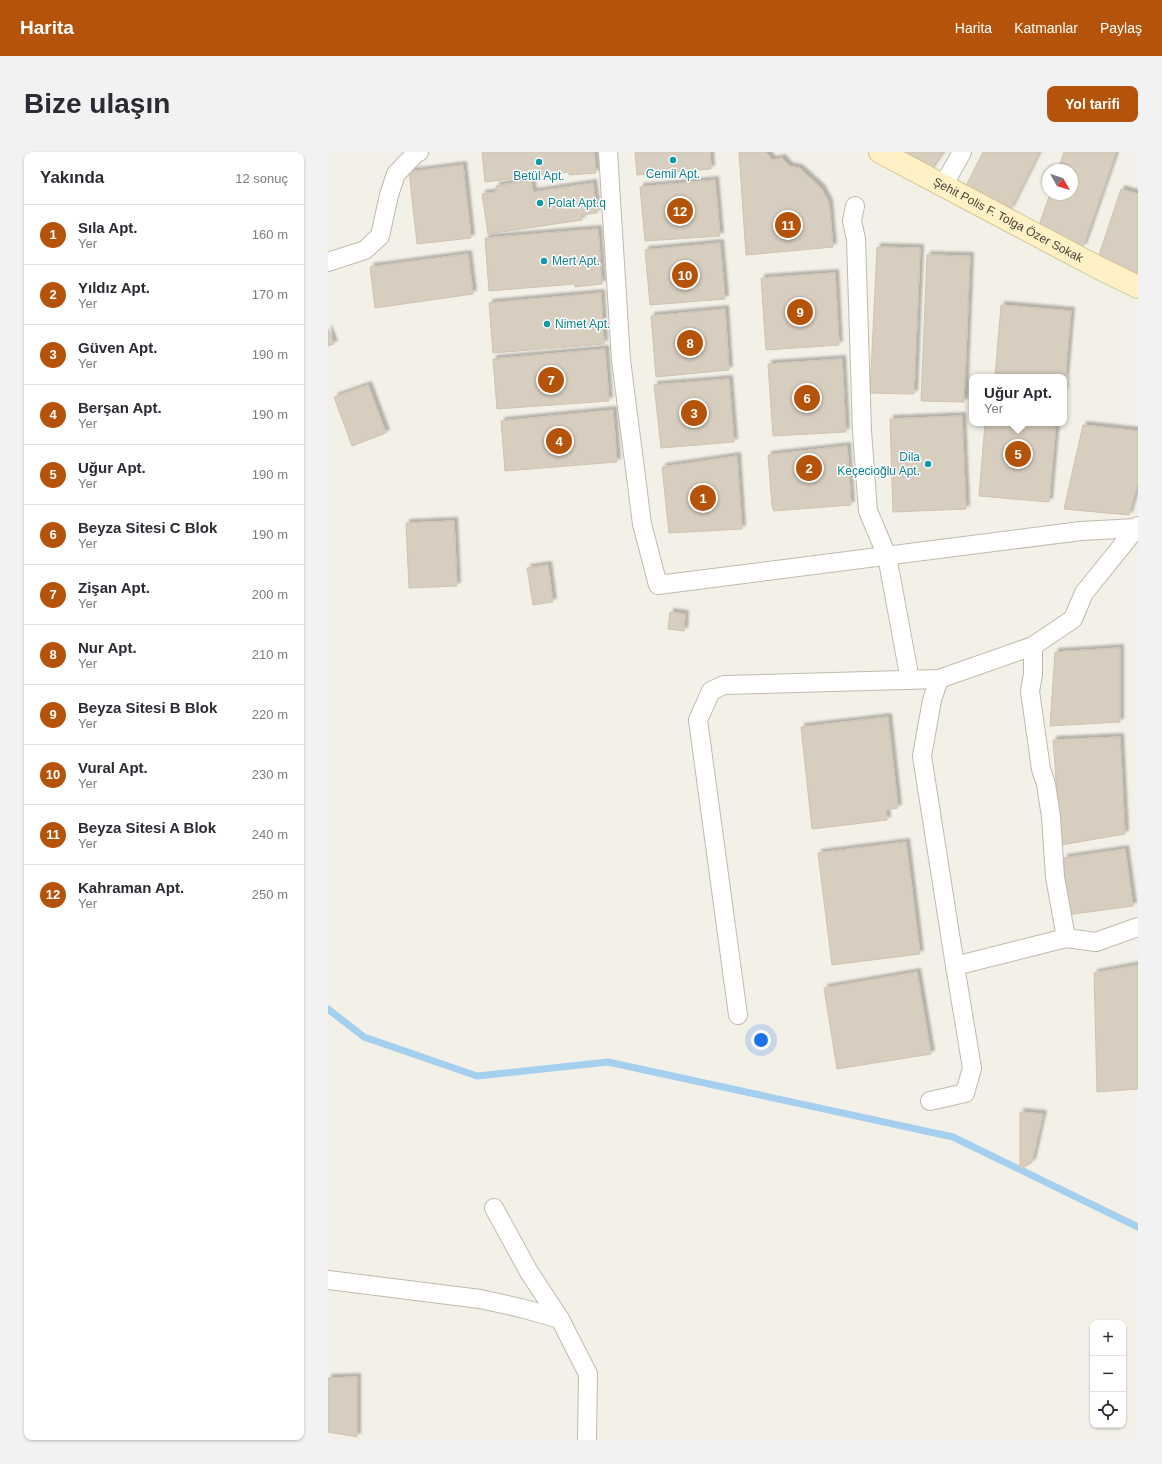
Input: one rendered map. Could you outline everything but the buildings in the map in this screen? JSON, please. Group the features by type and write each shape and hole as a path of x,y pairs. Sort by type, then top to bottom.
{"street":[{"path":"328,262 365,250 380,236 396,174 416,153 419,152"},
{"path":"608,152 621,360 642,524 658,585 1081,531 1137,527"},
{"name":"Şehit Polis F. Tolga Özer Sokak","path":"880,152 1138,287"},
{"path":"943,186 962,152"},
{"path":"855,206 852,221 856,239 862,431 868,511 887,556 910,680"},
{"path":"738,1015 698,720 711,691 724,685 938,679 1033,646 1073,619 1084,593 1137,527"},
{"path":"1033,646 1033,674 1030,691 1040,769 1046,784 1051,817 1055,877 1066,938"},
{"path":"930,1101 965,1093 972,1068 922,756 932,700 938,679"},
{"path":"955,966 1066,938 1096,942 1138,927"},
{"path":"494,1208 529,1272 560,1319 588,1374 588,1440"},
{"path":"328,1280 480,1300 522,1308 560,1319"}],"waterway":[{"path":"328,1009 364,1037 477,1076 608,1062 953,1137 1138,1227"}],"place":[{"name":"Cemil Apt.","path":"673,160"},
{"name":"Betül Apt.","path":"539,162"},
{"name":"Polat Apt.q","path":"540,203"},
{"name":"Kahraman Apt.","path":"680,211"},
{"name":"Beyza Sitesi A Blok","path":"788,225"},
{"name":"Mert Apt.","path":"544,261"},
{"name":"Vural Apt.","path":"685,275"},
{"name":"Beyza Sitesi B Blok","path":"800,312"},
{"name":"Nimet Apt.","path":"547,324"},
{"name":"Nur Apt.","path":"690,343"},
{"name":"Zişan Apt.","path":"551,380"},
{"name":"Beyza Sitesi C Blok","path":"807,398"},
{"name":"Güven Apt.","path":"694,413"},
{"name":"Berşan Apt.","path":"559,441"},
{"name":"Uğur Apt.","path":"1018,454"},
{"name":"Dila Keçecioğlu Apt.","path":"928,464"},
{"name":"Yıldız Apt.","path":"809,468"},
{"name":"Sıla Apt.","path":"703,498"}]}
